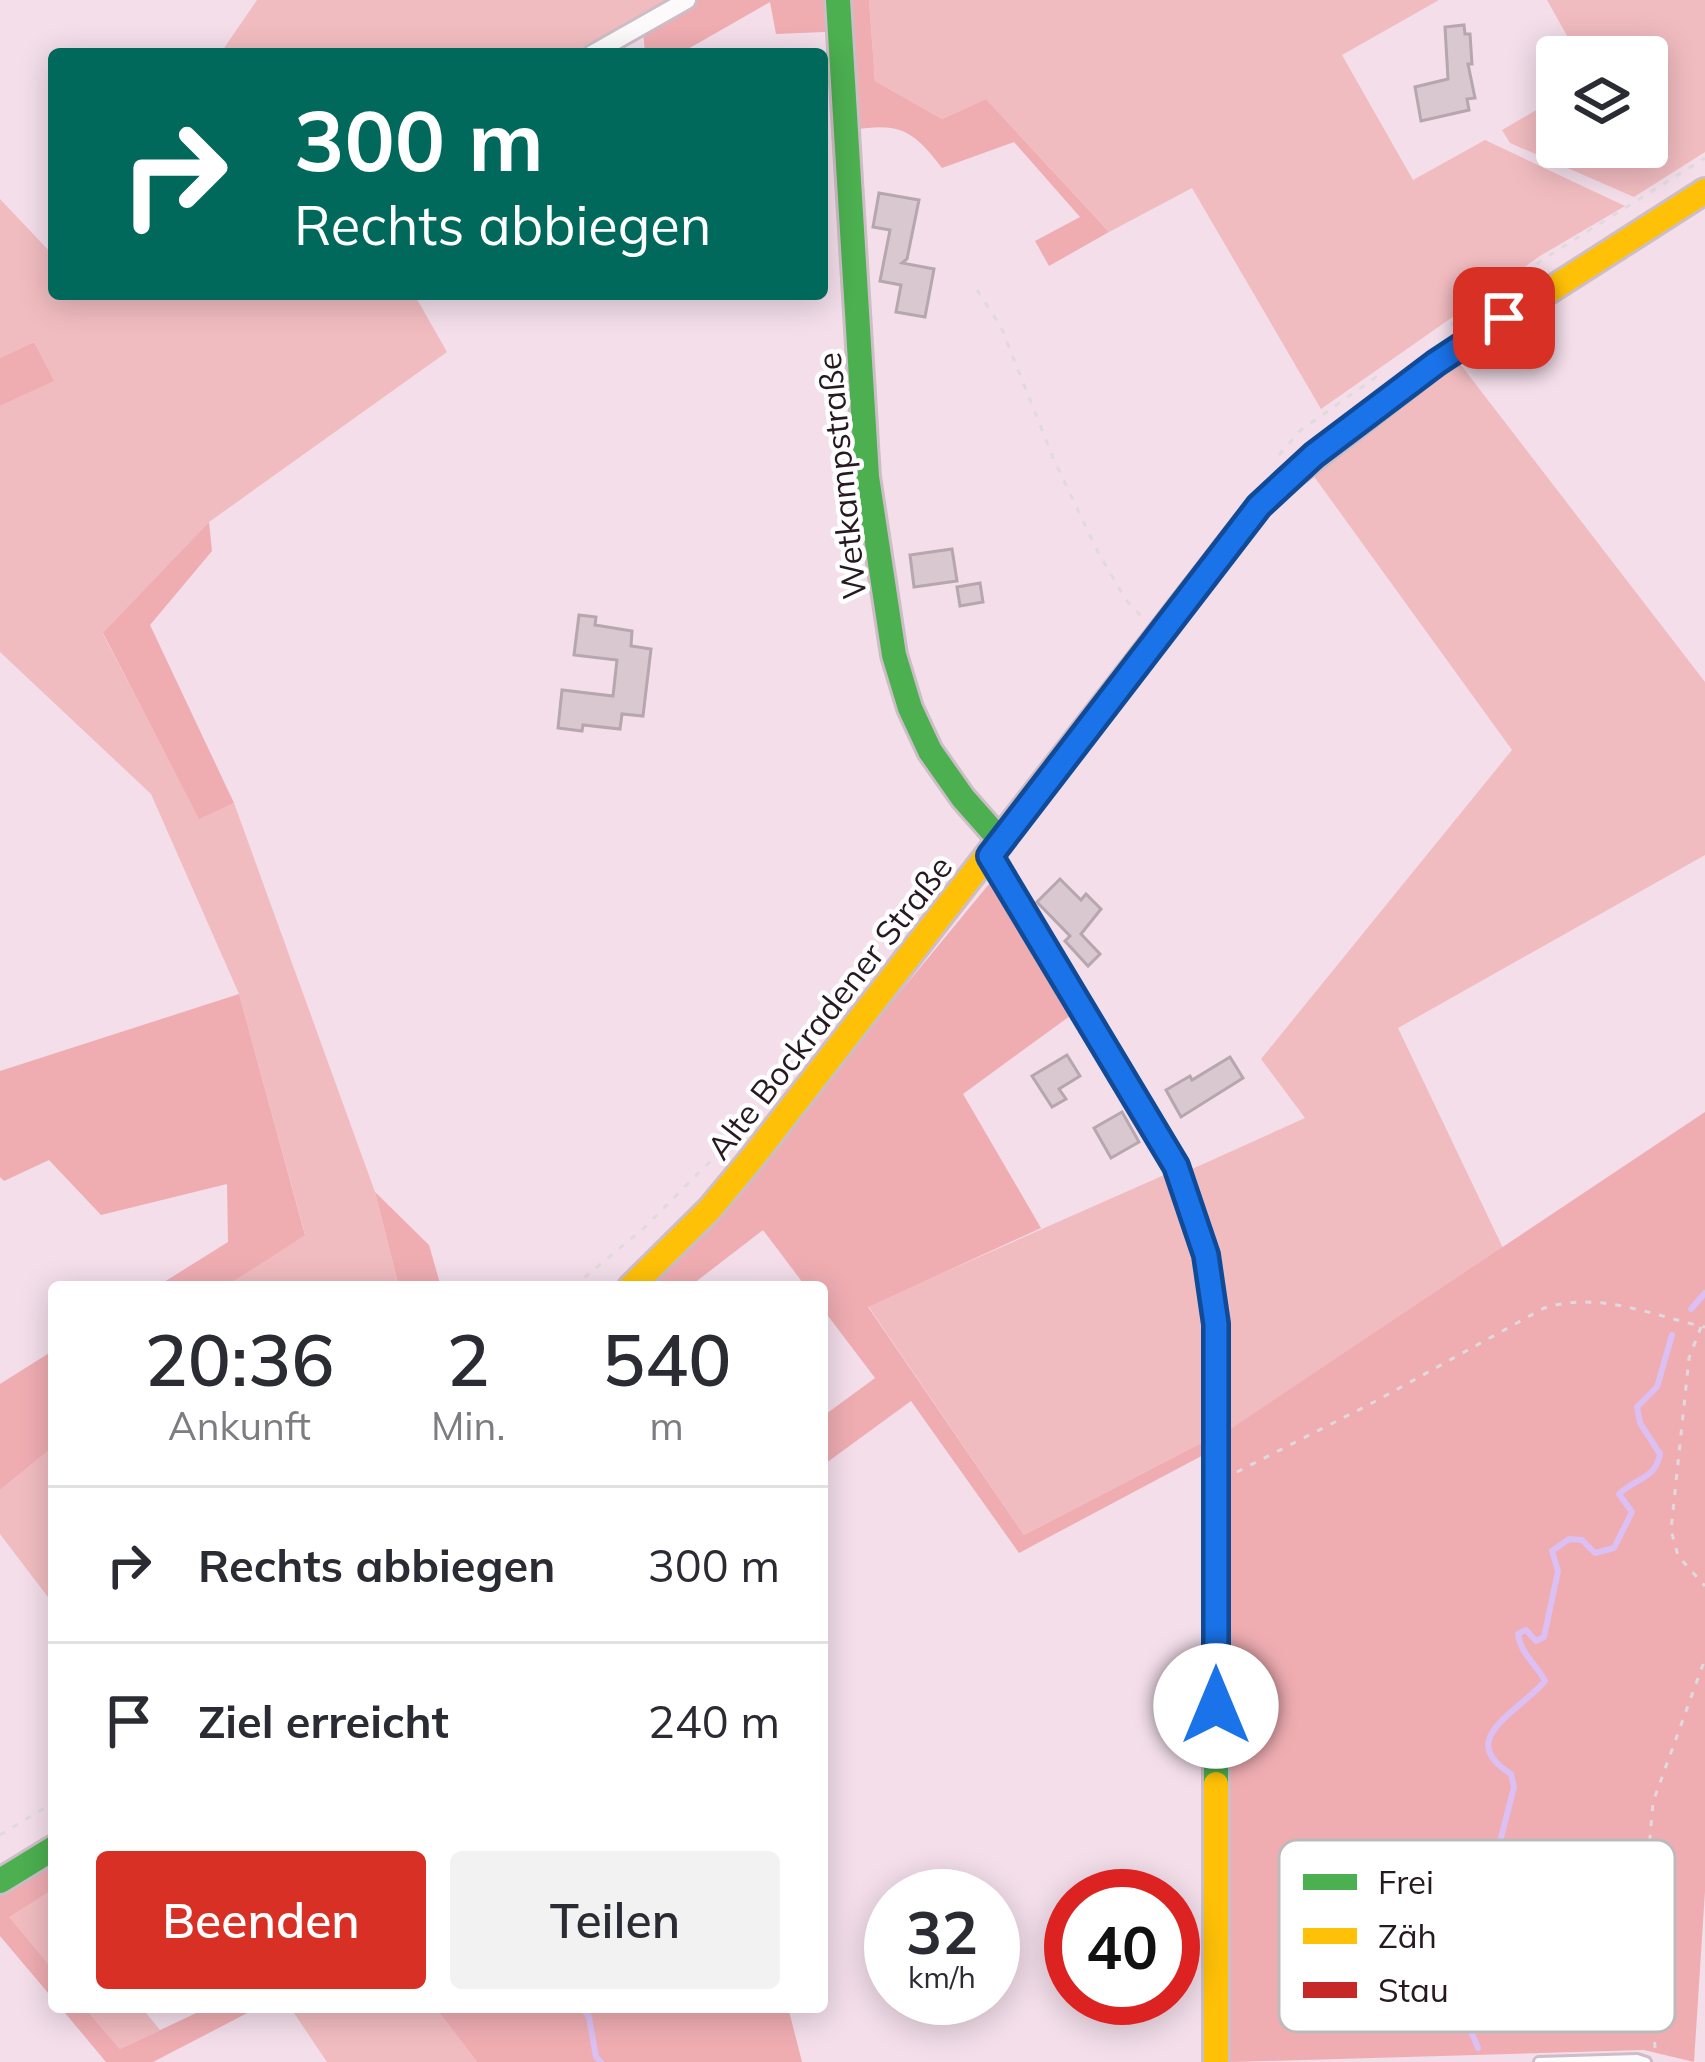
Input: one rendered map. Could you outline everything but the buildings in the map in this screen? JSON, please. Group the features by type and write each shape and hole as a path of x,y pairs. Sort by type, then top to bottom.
{"street":[{"path":"603,48 687,0"},
{"name":"Wetkampstraße","path":"838,0 867,477 894,655 910,708 931,751 996,848 1176,1166 1195,1216 1216,1324 1216,2062"},
{"name":"Alte Bockradener Straße","path":"638,1281 709,1210 1259,506 1314,455 1436,363 1705,190"},
{"path":"0,1881 48,1852"}],"lane":[{"path":"1539,2062 1646,2062"}],"path":[{"path":"977,290 1001,327 1054,460 1098,552 1126,599 1162,633"},
{"path":"1216,1483 1374,1402 1524,1316 1556,1304 1599,1301 1703,1327 1689,1358 1671,1530 1678,1556 1705,1586"},
{"path":"1650,1840 1653,1802 1705,1659"},
{"path":"0,1835 48,1806"},
{"path":"1654,2032 1656,2062"}],"shaded area":[{"path":"257,0 673,0 589,48 224,48"},
{"path":"697,0 869,0 875,81 942,119 986,99 1109,232 1049,266 1035,241 1080,217 1014,142 942,168 905,132 883,127 853,130 847,31 776,34 770,2 690,48 644,48 643,30"},
{"path":"869,0 1439,0 1342,55 1413,180 1485,140 1625,206 1540,256 1321,409 1192,188 1109,232 986,99 942,119 875,81"},
{"path":"1547,0 1705,0 1705,152 1634,197 1567,168 1668,168 1668,36 1567,36"},
{"path":"1536,110 1536,154 1510,143 1502,130"},
{"path":"0,199 48,250 48,300 417,300 447,352 209,522 103,634 199,818 234,803 375,1192 397,1281 234,1281 305,1234 239,994 151,794 0,652 0,406 53,381 34,342 0,358"},
{"path":"34,342 54,381 0,406 0,358"},
{"path":"1457,360 1705,682 1705,855 1398,1028 1503,1248 1221,1435 1214,1258 1192,1169 1305,1118 1261,1059 1512,750 1310,471"},
{"path":"209,522 212,551 150,625 234,803 199,819 103,633"},
{"path":"994,878 1074,1013 963,1094 1041,1228 868,1307 1024,1535 1209,1439 1209,1452 1019,1553 911,1401 828,1462 828,1413 875,1378 828,1316 828,1281 801,1281 763,1230 697,1281 649,1281 717,1214"},
{"path":"239,994 305,1235 234,1281 166,1281 228,1242 227,1184 101,1215 49,1160 4,1181 0,1177 0,1071"},
{"path":"1705,1112 1705,1891 1694,2062 1644,2050 1232,2062 1222,2054 1221,1435"},
{"path":"1171,1172 1200,1270 1209,1439 1024,1535 868,1306"},
{"path":"375,1192 429,1245 439,1281 397,1281"},
{"path":"48,1354 48,1451 0,1490 0,1384"},
{"path":"48,1451 48,1597 0,1534 0,1490"},
{"path":"48,1867 48,1893 9,1917 48,1964 48,1993 0,1936 0,1893"},
{"path":"48,1893 48,1964 8,1917"},
{"path":"65,2013 89,2013 120,2049 196,2013 247,2013 153,2062 106,2062"},
{"path":"89,2013 146,2013 160,2030 120,2049"},
{"path":"294,2013 440,2013 477,2062 327,2062"},
{"path":"440,2013 790,2013 802,2062 477,2062"}],"waterway":[{"path":"1691,1309 1705,1293"},
{"path":"1500,1840 1514,1787 1511,1774 1489,1749 1490,1737 1545,1681 1518,1634 1526,1630 1536,1641 1544,1637 1558,1571 1552,1551 1569,1539 1582,1540 1595,1553 1614,1548 1632,1512 1619,1494 1649,1474 1660,1454 1640,1423 1637,1407 1657,1387 1672,1335"},
{"path":"586,2013 601,2062"},
{"path":"1471,2032 1478,2048"}],"traffic: fast":[{"path":"838,0 867,477 894,655 910,708 930,751 1001,841"},
{"path":"1187,1199 1206,1255 1216,1324 1216,1784"},
{"path":"0,1881 48,1852"}],"traffic: slow":[{"path":"1289,478 1436,363 1705,191"},
{"path":"637,1281 709,1210 754,1156 1038,790"},
{"path":"1216,1784 1216,2062"}],"traffic: jam":[{"path":"1038,790 1259,506 1289,478"},
{"path":"990,856 1176,1166 1187,1199"}],"route":[{"path":"1216,1706 1216,1324 1206,1255 1176,1166 990,856 1259,506 1314,455 1504,318"}]}
